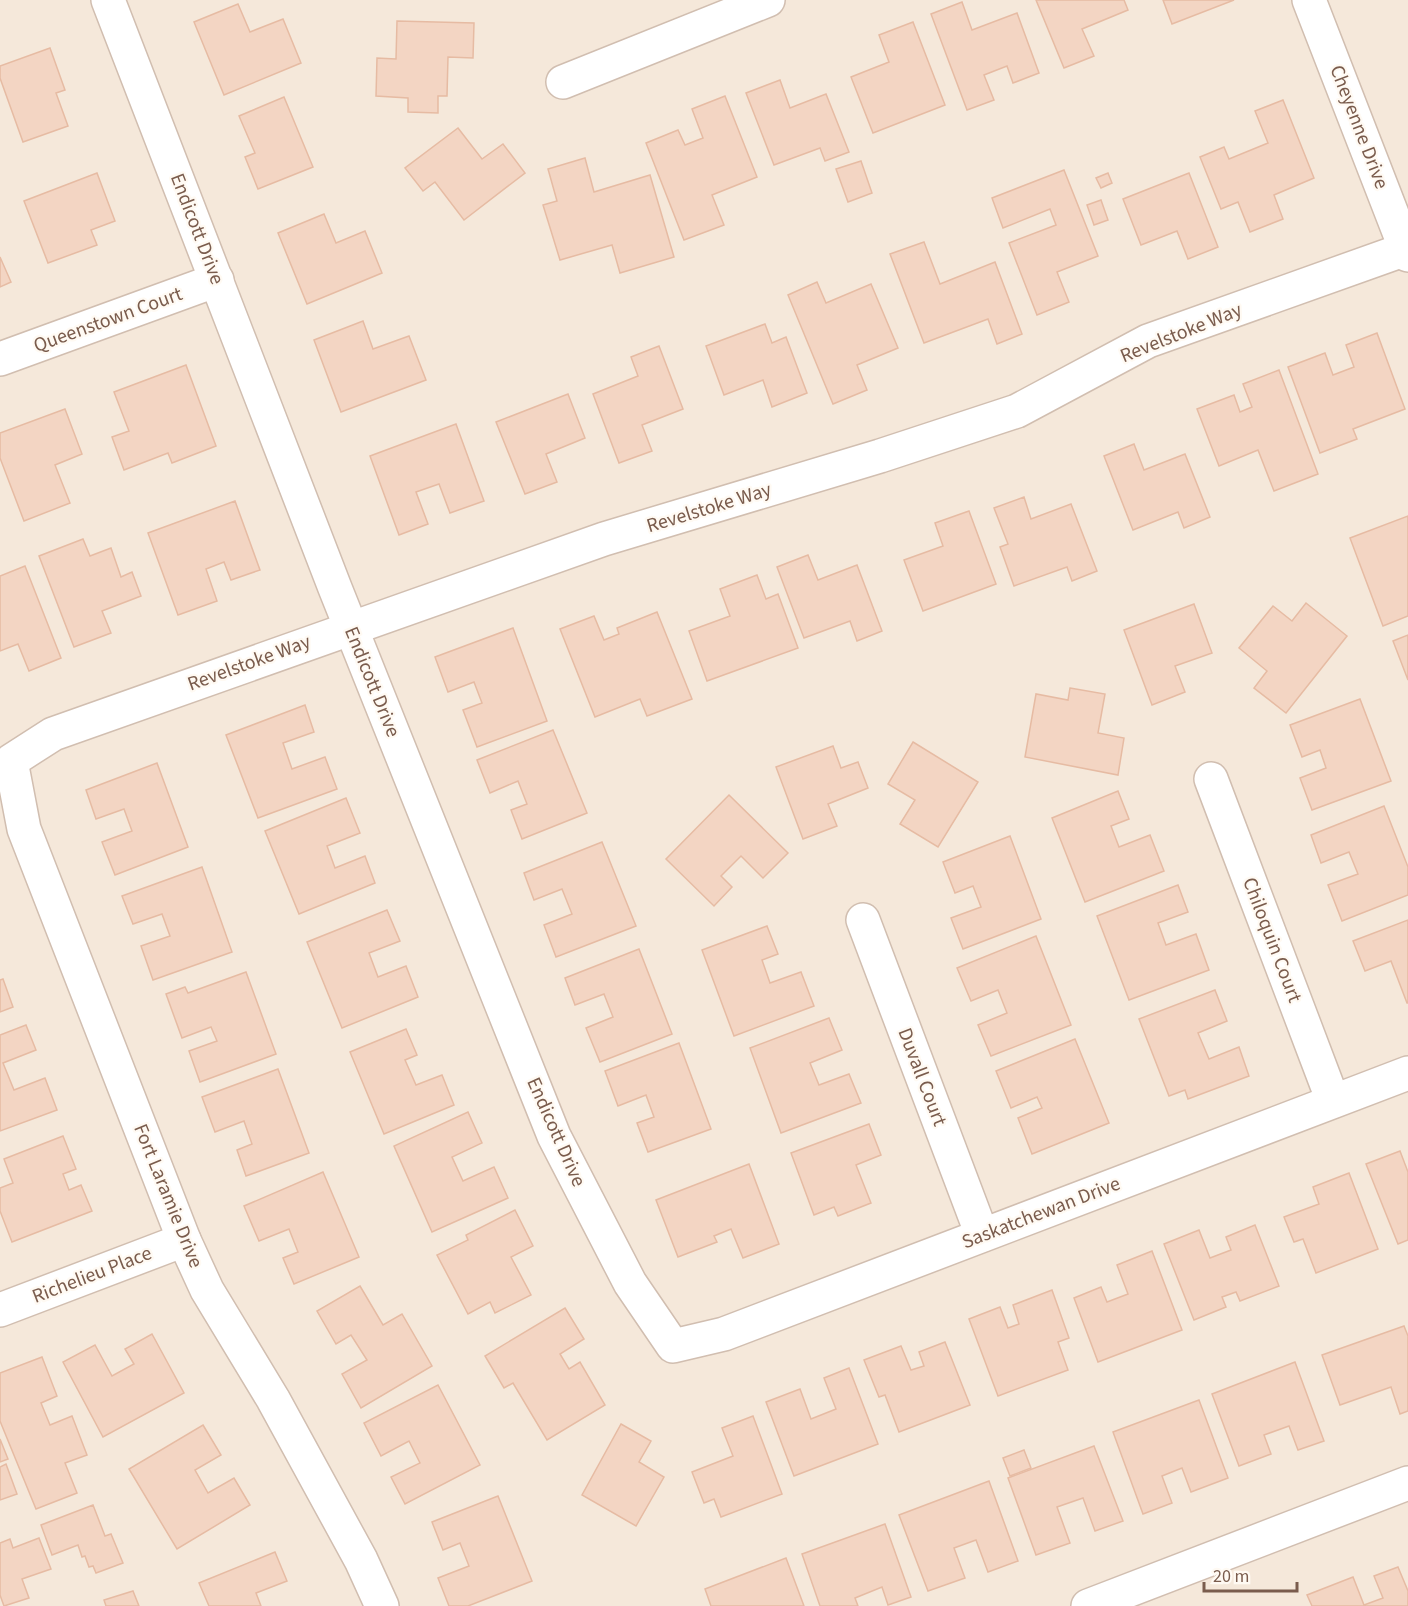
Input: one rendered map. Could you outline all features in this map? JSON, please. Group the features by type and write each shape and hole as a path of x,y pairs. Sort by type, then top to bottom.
{"street":[{"name":"Endicott Drive","path":"108,0 350,627 554,1136 630,1283 673,1346"},
{"path":"563,82 768,0"},
{"name":"Cheyenne Drive","path":"1309,0 1407,252"},
{"name":"Revelstoke Way","path":"11,760 53,734 350,627 604,539 880,456 1017,411 1148,341 1407,252"},
{"name":"Queenstown Court","path":"0,359 217,280"},
{"name":"Fort Laramie Drive","path":"11,760 24,829 184,1240 207,1290 273,1399 361,1560 382,1606"},
{"name":"Chiloquin Court","path":"1211,779 1334,1101"},
{"name":"Duvall Court","path":"862,920 982,1235"},
{"name":"Saskatchewan Drive","path":"673,1346 724,1334 1408,1073"},
{"name":"Richelieu Place","path":"0,1310 184,1240"},
{"path":"1088,1606 1408,1483"}],"shaded area":[{"path":"0,0 1408,0 1408,1606 0,1606"}],"building":[{"path":"1036,0 1124,0 1128,10 1082,29 1094,56 1064,68"},
{"path":"1163,0 1234,0 1172,24"},
{"path":"962,2 972,30 1017,13 1039,73 1013,83 1007,66 984,75 994,100 967,110 931,14"},
{"path":"238,4 250,32 283,19 301,63 224,95 194,22"},
{"path":"397,21 474,23 473,58 448,57 447,96 438,96 438,113 408,112 408,98 376,96 377,58 396,59"},
{"path":"913,22 945,105 873,133 851,77 889,62 879,35"},
{"path":"50,48 65,90 56,93 68,126 23,142 0,78 0,66"},
{"path":"780,80 790,108 826,94 849,152 825,161 820,148 774,165 746,93"},
{"path":"725,96 757,177 712,195 724,225 684,240 646,143 678,130 685,145 703,138 692,109"},
{"path":"284,97 313,167 258,189 245,157 255,153 239,116"},
{"path":"1283,100 1314,178 1274,195 1283,219 1250,232 1238,202 1221,209 1200,157 1224,147 1229,159 1268,143 1255,111"},
{"path":"458,128 482,159 503,144 525,173 464,220 435,182 423,191 405,168"},
{"path":"585,158 594,192 650,175 674,257 620,273 612,245 560,260 543,205 557,201 548,169"},
{"path":"861,161 872,193 848,202 836,169"},
{"path":"1064,170 1098,256 1057,272 1069,302 1037,315 1009,243 1056,225 1050,209 1003,228 992,198"},
{"path":"97,173 115,221 91,230 97,245 48,263 24,201"},
{"path":"1108,173 1112,183 1101,188 1096,178"},
{"path":"1189,173 1218,247 1188,259 1177,231 1141,245 1123,199"},
{"path":"1101,200 1108,220 1094,225 1087,205"},
{"path":"324,214 336,243 365,231 382,273 307,304 278,233"},
{"path":"924,242 940,284 995,262 1022,334 997,344 988,319 924,343 890,254"},
{"path":"0,257 11,282 0,287"},
{"path":"817,282 826,303 871,284 898,348 857,365 867,390 833,404 788,295"},
{"path":"363,321 373,349 409,336 426,380 341,412 314,340"},
{"path":"765,324 772,343 786,337 807,393 772,407 763,380 724,395 706,346"},
{"path":"1377,333 1405,409 1353,429 1357,439 1320,453 1288,367 1325,353 1333,375 1354,367 1346,345"},
{"path":"659,346 683,409 642,425 652,451 619,463 593,394 638,376 631,357"},
{"path":"186,365 216,446 172,463 168,453 124,470 112,437 129,431 114,392"},
{"path":"1279,370 1318,474 1274,491 1258,450 1219,466 1197,409 1234,395 1240,412 1252,407 1243,384"},
{"path":"568,394 585,438 546,454 557,482 525,494 496,422"},
{"path":"65,409 82,454 55,465 70,503 24,521 0,458 0,433"},
{"path":"456,424 484,501 450,513 439,484 416,492 428,524 399,535 370,456"},
{"path":"1134,444 1144,470 1185,454 1210,517 1184,528 1178,512 1133,530 1104,456"},
{"path":"1024,497 1031,519 1071,504 1097,571 1072,581 1067,567 1014,586 1000,547 1008,544 994,508"},
{"path":"235,501 260,570 231,580 224,562 206,569 217,601 178,615 148,533"},
{"path":"969,511 996,584 923,611 904,560 943,546 935,523"},
{"path":"1408,516 1408,616 1383,626 1350,538"},
{"path":"83,539 90,556 111,548 121,577 132,572 141,596 102,611 111,633 74,647 39,556"},
{"path":"808,555 818,580 857,565 882,631 857,641 850,621 804,638 777,567"},
{"path":"25,566 61,658 29,671 18,644 0,651 0,576"},
{"path":"757,575 766,599 778,594 798,648 707,681 689,631 730,616 720,589"},
{"path":"1306,603 1347,636 1286,713 1254,688 1267,671 1239,648 1273,606 1292,621"},
{"path":"1194,604 1212,653 1175,666 1185,692 1152,705 1124,630"},
{"path":"657,612 692,699 647,716 640,699 595,717 560,629 594,616 604,640 619,634 617,628"},
{"path":"513,628 547,721 477,747 463,710 482,703 474,682 448,692 435,657"},
{"path":"1408,635 1408,680 1393,641"},
{"path":"1070,688 1105,694 1098,733 1124,738 1118,775 1025,757 1036,694 1068,700"},
{"path":"1360,699 1391,781 1312,810 1300,778 1326,768 1320,750 1302,757 1290,725"},
{"path":"305,705 314,732 283,743 292,769 325,757 337,789 258,818 226,735"},
{"path":"553,730 587,813 522,839 511,810 527,804 518,781 490,793 477,760"},
{"path":"913,742 978,782 938,847 900,824 915,800 888,784"},
{"path":"833,746 841,768 858,762 868,788 828,804 837,826 803,839 776,767"},
{"path":"157,763 188,847 115,875 102,842 132,831 124,809 96,819 86,790"},
{"path":"1118,791 1129,819 1111,826 1119,847 1150,835 1164,871 1085,902 1052,818"},
{"path":"729,795 788,853 763,878 741,856 721,876 732,887 714,906 666,859"},
{"path":"346,798 360,833 327,846 335,868 365,856 375,883 299,914 265,831"},
{"path":"1384,806 1408,867 1408,895 1342,921 1328,885 1358,874 1349,852 1321,863 1311,835"},
{"path":"1010,836 1041,919 963,949 951,918 981,907 973,886 955,893 943,862"},
{"path":"602,842 636,926 556,957 544,925 572,914 562,889 534,900 524,873"},
{"path":"202,867 232,952 153,980 141,946 170,936 162,914 133,924 122,896"},
{"path":"1178,885 1188,912 1158,923 1166,945 1196,934 1209,970 1129,1000 1097,916"},
{"path":"387,910 400,941 369,953 378,977 406,966 418,997 342,1028 307,942"},
{"path":"1408,920 1407,1003 1391,961 1365,971 1353,941"},
{"path":"767,926 778,954 762,960 770,983 801,972 814,1006 734,1036 702,950"},
{"path":"1036,936 1071,1025 991,1056 978,1025 1007,1013 998,990 971,1001 957,968"},
{"path":"639,949 672,1034 600,1062 586,1028 613,1017 604,994 575,1005 565,978"},
{"path":"246,972 276,1054 200,1082 189,1051 217,1041 211,1027 182,1038 166,994 185,987 188,993"},
{"path":"3,979 13,1007 0,1012 0,980"},
{"path":"1215,990 1227,1021 1198,1033 1209,1059 1239,1047 1249,1076 1188,1099 1185,1090 1169,1096 1139,1019"},
{"path":"829,1018 842,1050 810,1063 819,1085 849,1074 861,1103 781,1133 750,1048"},
{"path":"26,1025 36,1050 3,1063 14,1090 45,1078 57,1110 0,1131 0,1035"},
{"path":"406,1029 417,1055 405,1060 416,1085 442,1075 454,1105 384,1134 350,1052"},
{"path":"1075,1039 1109,1123 1032,1154 1018,1118 1042,1108 1037,1097 1011,1108 996,1071"},
{"path":"679,1043 711,1129 648,1152 637,1123 654,1117 646,1095 618,1106 605,1071"},
{"path":"278,1069 309,1153 246,1176 237,1150 252,1144 244,1121 215,1132 202,1097"},
{"path":"468,1112 482,1143 452,1157 463,1181 494,1167 508,1198 432,1232 394,1146"},
{"path":"869,1124 881,1155 856,1165 871,1203 838,1216 834,1207 814,1215 791,1153"},
{"path":"63,1136 76,1169 63,1174 69,1190 81,1185 92,1211 12,1242 0,1211 0,1188 13,1183 4,1159"},
{"path":"1400,1151 1408,1172 1408,1240 1398,1244 1366,1164"},
{"path":"749,1164 779,1244 743,1258 731,1229 714,1236 717,1242 678,1257 656,1200"},
{"path":"323,1172 359,1257 294,1284 283,1258 298,1252 289,1229 259,1241 244,1206"},
{"path":"1349,1173 1378,1249 1316,1273 1303,1239 1294,1242 1284,1217 1319,1204 1313,1187"},
{"path":"515,1210 533,1246 511,1257 531,1295 495,1313 490,1302 468,1314 437,1255 468,1240 466,1235"},
{"path":"1255,1225 1279,1286 1240,1301 1236,1292 1222,1297 1226,1307 1194,1320 1164,1244 1199,1230 1210,1258 1231,1250 1226,1237"},
{"path":"1152,1251 1182,1330 1098,1362 1074,1298 1101,1287 1107,1302 1128,1294 1117,1265"},
{"path":"360,1286 383,1325 402,1314 432,1366 361,1408 342,1374 367,1360 351,1335 336,1344 317,1311"},
{"path":"1052,1290 1069,1338 1058,1342 1068,1370 998,1396 969,1319 1000,1307 1008,1328 1019,1324 1013,1305"},
{"path":"565,1308 584,1339 560,1354 569,1369 580,1362 605,1405 547,1440 513,1383 504,1388 485,1356"},
{"path":"1404,1326 1408,1336 1408,1411 1400,1414 1391,1387 1340,1405 1322,1355"},
{"path":"152,1334 184,1393 103,1437 63,1362 95,1345 112,1376 134,1364 125,1349"},
{"path":"945,1342 970,1405 899,1432 885,1395 879,1397 864,1360 901,1346 911,1370 924,1366 919,1352"},
{"path":"42,1357 57,1396 41,1403 50,1425 72,1416 87,1455 65,1463 77,1493 36,1509 0,1421 0,1373"},
{"path":"1295,1362 1324,1441 1298,1450 1289,1426 1264,1435 1271,1454 1239,1466 1212,1394"},
{"path":"849,1368 878,1444 794,1476 766,1402 800,1389 811,1419 836,1409 824,1378"},
{"path":"438,1385 480,1465 405,1504 391,1477 420,1463 409,1441 381,1456 364,1423"},
{"path":"1199,1400 1228,1478 1191,1492 1182,1468 1162,1476 1172,1503 1143,1514 1113,1432"},
{"path":"753,1416 782,1494 721,1517 714,1499 704,1503 692,1472 733,1456 722,1428"},
{"path":"621,1424 651,1441 639,1462 664,1477 636,1526 582,1495"},
{"path":"203,1425 221,1455 195,1470 208,1493 234,1478 250,1505 177,1549 129,1469"},
{"path":"0,1439 8,1459 0,1462"},
{"path":"1094,1446 1123,1521 1095,1531 1083,1498 1057,1507 1070,1543 1036,1555 1008,1478"},
{"path":"1024,1450 1031,1468 1010,1476 1003,1458"},
{"path":"6,1464 17,1494 0,1500 0,1467"},
{"path":"989,1481 1018,1561 988,1572 976,1540 954,1548 965,1578 928,1591 899,1515"},
{"path":"498,1496 532,1581 468,1606 449,1606 438,1578 469,1566 460,1543 443,1550 432,1522"},
{"path":"93,1505 105,1536 111,1534 123,1563 96,1573 93,1566 89,1567 85,1556 82,1557 78,1545 52,1555 41,1525"},
{"path":"885,1524 911,1597 888,1605 882,1587 855,1598 858,1606 820,1606 802,1554"},
{"path":"39,1538 51,1569 22,1579 29,1598 4,1606 0,1595 0,1543 10,1539 13,1548"},
{"path":"275,1552 287,1581 256,1593 261,1606 209,1606 199,1583"},
{"path":"786,1558 804,1606 711,1606 705,1589"},
{"path":"1398,1567 1408,1591 1408,1606 1312,1606 1307,1595 1353,1577 1364,1605 1383,1598 1374,1576"},
{"path":"133,1591 139,1606 106,1606 104,1600"}]}
